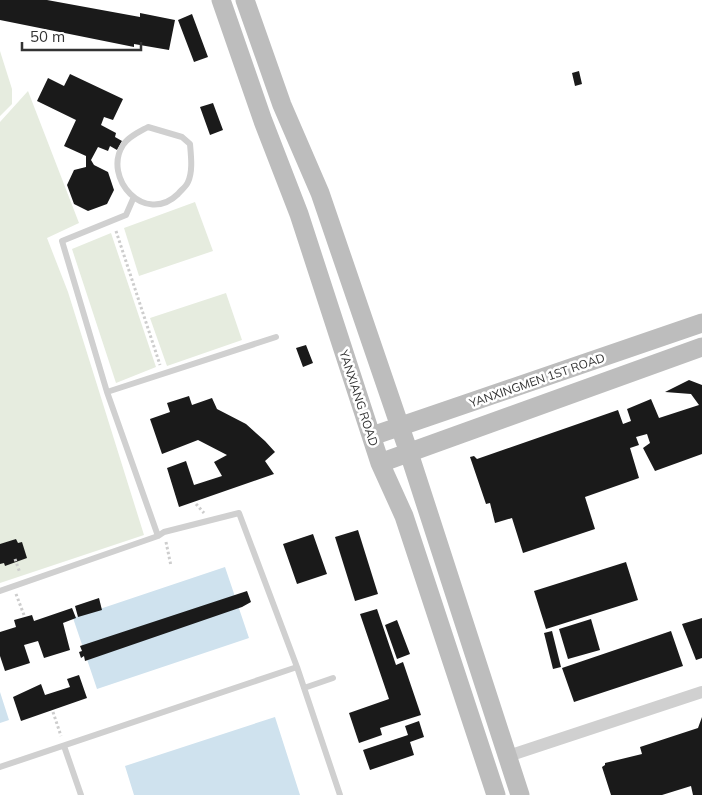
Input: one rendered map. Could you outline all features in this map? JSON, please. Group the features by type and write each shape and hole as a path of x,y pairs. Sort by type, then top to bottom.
{"main road":[{"name":"YANXIANG ROAD","path":"221,0 298,214 380,463 404,516 496,795"},
{"path":"245,0 282,105 320,193 409,453 520,795"},
{"name":"YANXINGMEN 1ST ROAD","path":"372,436 702,323"},
{"name":"YANXINGMEN 1ST ROAD","path":"380,463 702,347"}],"street":[{"path":"508,756 702,692"}],"lane":[{"path":"148,127 182,137 190,144 191,164 188,184 172,200 152,205 132,199 122,182 116,160 123,144 148,127"},
{"path":"132,199 126,215 62,241 107,392 158,536"},
{"path":"107,392 276,337"},
{"path":"0,591 158,536 164,532 239,513 297,667 340,795"},
{"path":"0,768 297,667"},
{"path":"304,688 333,678"},
{"path":"64,746 80,795"}],"path":[{"path":"113,220 163,374"},
{"path":"164,532 170,566"},
{"path":"15,559 24,583"},
{"path":"13,587 24,615"},
{"path":"54,712 64,746"}],"shaded area":[{"path":"0,51 12,89 12,104 0,116"},
{"path":"28,91 79,223 47,238 68,292 144,535 0,583 0,122"},
{"path":"195,202 213,251 139,276 124,228"},
{"path":"111,233 156,367 116,383 72,249"},
{"path":"226,293 242,340 167,366 150,318"}],"water":[{"path":"225,567 249,638 97,689 73,618"},
{"path":"0,692 9,720 0,723"},
{"path":"275,717 300,795 134,795 125,766"}],"building":[{"path":"0,0 47,0 140,17 140,13 175,20 169,50 134,44 134,47 0,20"},
{"path":"192,14 208,57 194,62 178,20"},
{"path":"579,71 582,84 575,86 572,73"},
{"path":"70,74 123,99 113,120 104,117 101,125 116,133 115,137 122,141 117,150 110,146 108,151 98,147 91,160 94,165 108,172 114,190 107,204 88,211 74,204 67,185 74,170 86,167 86,156 64,146 76,120 37,101 48,78 64,86"},
{"path":"213,103 223,130 210,135 200,107"},
{"path":"306,345 313,363 303,367 296,348"},
{"path":"689,380 702,385 702,454 655,471 643,448 650,443 647,434 636,437 639,445 630,448 639,478 585,497 595,529 523,553 512,518 495,523 490,503 486,504 470,457 474,456 477,459 618,410 623,424 631,421 627,409 651,399 659,418 699,405 691,394 665,392"},
{"path":"189,396 192,405 212,398 217,409 246,424 265,441 275,452 265,461 274,474 179,507 167,468 186,461 194,485 222,476 214,462 227,455 198,440 162,454 150,419 170,412 167,403"},
{"path":"358,530 378,594 355,601 335,537"},
{"path":"313,534 327,574 297,584 283,544"},
{"path":"16,539 18,543 22,542 27,558 5,566 4,563 0,564 0,544"},
{"path":"626,562 638,600 546,629 534,591"},
{"path":"247,591 251,602 242,607 85,661 84,656 81,658 79,652 82,651 80,646"},
{"path":"99,598 102,610 78,617 75,606"},
{"path":"72,608 76,618 63,623 70,650 44,658 38,641 24,645 30,663 5,671 0,656 0,632 16,627 14,620 32,615 34,621"},
{"path":"377,609 396,665 403,662 421,715 380,728 382,735 359,743 349,713 389,699 360,614"},
{"path":"702,618 702,658 696,660 682,624"},
{"path":"591,619 600,650 568,659 559,629"},
{"path":"397,620 410,654 397,659 385,625"},
{"path":"552,631 561,667 553,669 544,633"},
{"path":"671,631 683,666 574,702 562,668"},
{"path":"79,675 87,698 21,721 13,697 41,684 45,695 70,687 67,679"},
{"path":"702,717 702,795 693,795 691,786 662,795 611,795 602,767 605,763 642,754 640,747 698,728"},
{"path":"419,721 424,737 410,742 414,755 370,770 363,750 408,735 405,726"}]}
